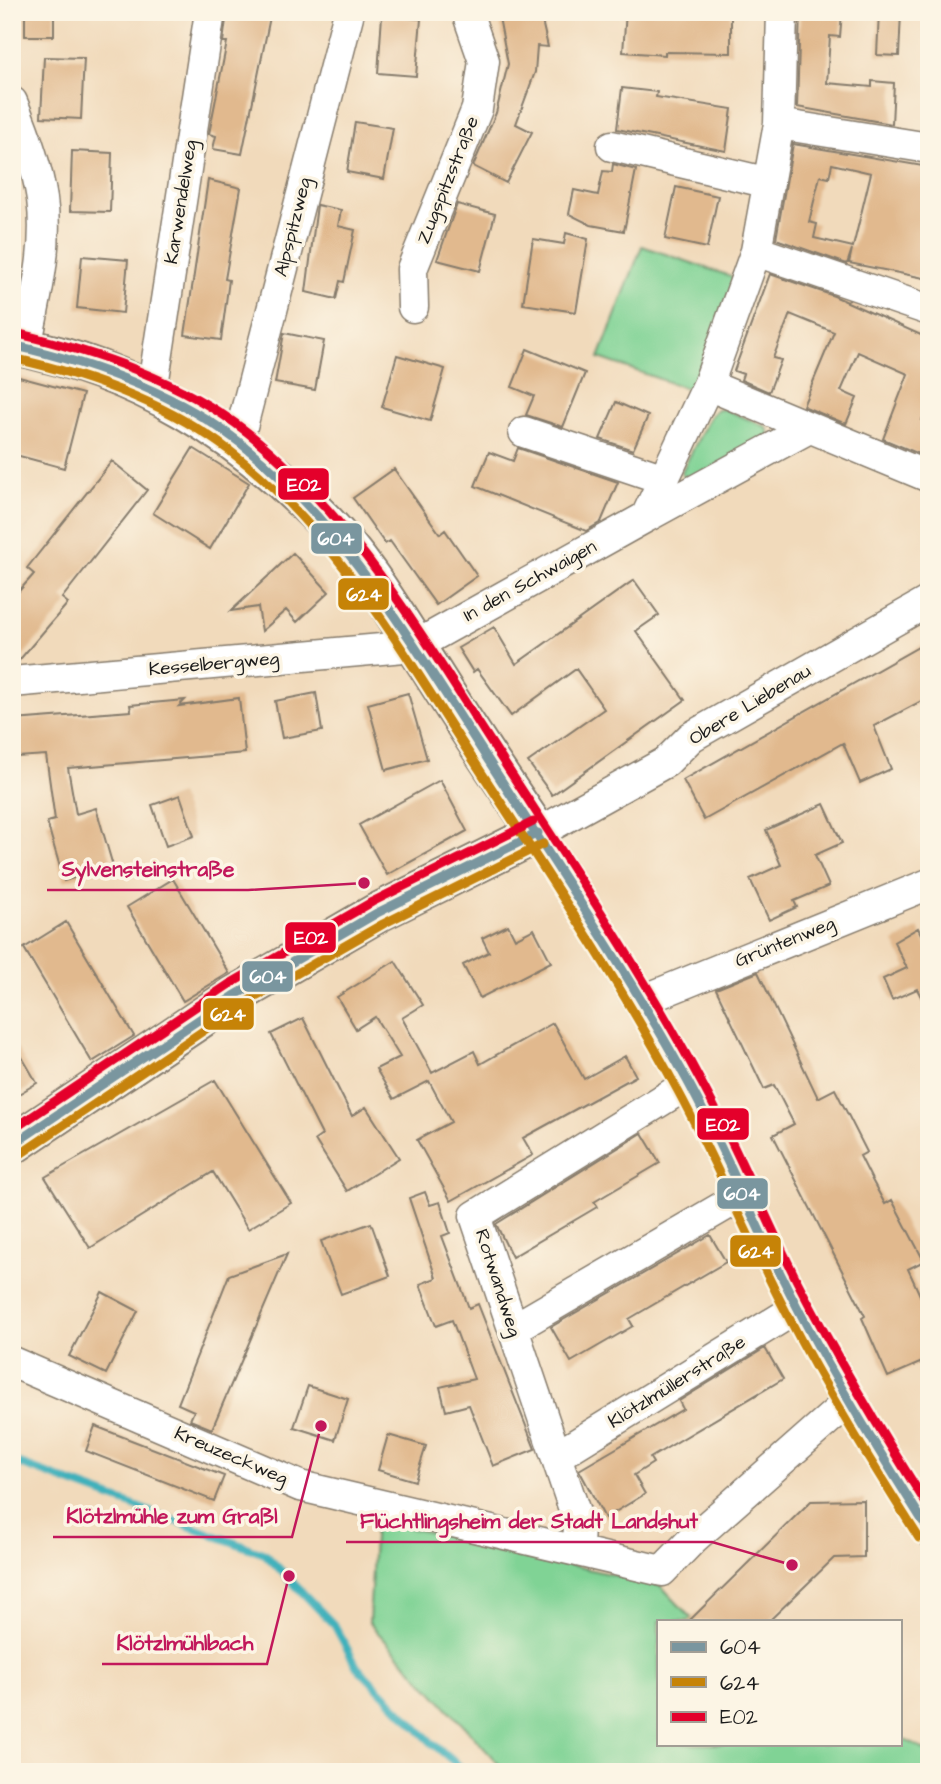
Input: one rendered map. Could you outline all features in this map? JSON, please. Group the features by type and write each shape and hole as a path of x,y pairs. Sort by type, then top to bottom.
{"street":[{"name":"Karwendelweg","path":"152,392 210,12"},
{"name":"Alpspitzweg","path":"238,442 349,12"},
{"name":"Zugspitzstraße","path":"413,307 412,269 477,109 484,61 467,12"},
{"path":"646,517 708,386 756,251 779,124 782,12"},
{"path":"12,102 27,138 43,201 41,267 19,347 93,366 152,392 238,442 327,524 376,587 538,833 641,1001 688,1084 797,1308 849,1401 929,1531"},
{"path":"779,124 929,148"},
{"path":"612,146 769,183"},
{"path":"756,251 929,310"},
{"path":"708,386 929,477"},
{"name":"In den Schwaigen","path":"415,646 809,428"},
{"path":"524,432 664,479"},
{"name":"Obere Liebenau","path":"538,833 666,762 691,737 929,601"},
{"name":"Kesselbergweg","path":"12,682 415,646"},
{"path":"12,1145 234,996 377,913 538,833"},
{"name":"Grüntenweg","path":"641,1001 929,884"},
{"name":"Rotwandweg","path":"578,1549 579,1524 475,1216 688,1084"},
{"path":"513,1329 743,1195"},
{"name":"Klötzlmüllerstraße","path":"557,1456 797,1308"},
{"name":"Kreuzeckweg","path":"12,1362 300,1486 578,1549 662,1571 693,1539 849,1401"}],"green space":[{"path":"642,246 736,278 691,390 599,358"},
{"path":"724,409 767,427 770,437 686,482 681,473 710,416 716,410"},
{"path":"375,1520 661,1586 693,1620 657,1620 657,1746 902,1746 902,1738 929,1752 929,1772 506,1772 369,1623"}],"building":[{"path":"25,12 54,12 54,36 25,36"},
{"path":"227,12 271,12 242,154 213,149 216,136 209,134 227,42 223,42"},
{"path":"498,12 540,12 548,47 537,46 535,72 516,124 532,132 506,183 473,166 496,113 508,64"},
{"path":"626,12 731,12 731,53 665,52 665,55 623,52"},
{"path":"800,12 842,12 840,37 830,36 827,83 872,87 872,81 894,83 892,124 797,107"},
{"path":"879,12 901,12 899,56 877,55"},
{"path":"382,16 421,19 416,76 378,73"},
{"path":"44,57 84,58 81,119 41,117"},
{"path":"622,88 657,92 656,97 732,109 726,151 617,129"},
{"path":"355,122 393,128 384,179 347,172"},
{"path":"793,144 929,167 929,279 849,263 852,249 847,264 776,239","holes":["832,164 871,173 853,247 814,238 817,224 809,222 820,176 829,178"]},
{"path":"72,151 112,153 110,212 70,211"},
{"path":"613,164 636,170 624,231 591,225 569,214 574,190 598,195 603,171 612,172"},
{"path":"208,180 241,188 225,279 229,280 221,340 185,335"},
{"path":"676,187 718,196 707,248 665,239"},
{"path":"457,204 495,214 480,271 437,260"},
{"path":"317,205 341,210 338,226 355,230 344,282 340,281 336,299 306,292"},
{"path":"566,233 588,239 576,312 523,304 533,239 564,244"},
{"path":"82,256 128,260 123,313 77,308"},
{"path":"770,274 834,296 923,336 929,327 929,402 922,420 929,423 929,458 883,439 908,374 858,352 841,391 857,398 846,424 803,406 834,332 790,314 773,358 781,360 769,392 741,380 743,374 734,371"},
{"path":"284,333 324,341 315,390 275,383"},
{"path":"527,349 585,373 563,427 526,415 534,396 512,387"},
{"path":"397,355 445,369 430,421 382,407"},
{"path":"19,377 83,394 64,468 12,454 12,403"},
{"path":"616,402 648,416 633,450 600,439"},
{"path":"193,448 249,483 210,549 153,513"},
{"path":"518,448 618,482 601,522 586,531 475,486 489,452 513,461"},
{"path":"112,461 147,490 62,598 68,603 16,664 12,664 12,599 34,574 27,568"},
{"path":"394,469 440,534 445,530 477,576 436,605 390,541 385,544 353,498"},
{"path":"293,553 329,592 297,622 286,610 262,631 258,607 231,611"},
{"path":"634,580 659,615 636,631 685,700 552,795 528,762 604,709 576,669 511,716 477,669 473,672 458,648 494,627 516,664"},
{"path":"929,641 929,697 874,726 891,769 860,783 843,743 704,820 683,780"},
{"path":"316,693 322,731 282,738 275,701"},
{"path":"408,693 427,759 386,770 368,704"},
{"path":"239,698 245,753 68,768 76,814 96,808 113,866 64,881 47,822 55,820 46,755 17,757 14,720 131,711 130,705 185,700 179,706"},
{"path":"440,780 467,831 387,875 359,825"},
{"path":"180,795 194,836 166,846 152,805"},
{"path":"824,804 842,843 815,855 829,886 794,901 797,907 769,920 750,879 781,865 766,830"},
{"path":"173,879 229,973 183,1001 127,907"},
{"path":"66,922 134,1036 92,1062 24,948"},
{"path":"508,925 515,939 534,929 551,962 480,998 463,965 489,952 482,938"},
{"path":"918,928 929,951 929,1012 917,989 892,1000 883,979 907,968 894,942"},
{"path":"395,961 423,1005 402,1018 432,1073 474,1051 480,1064 553,1023 584,1079 625,1056 636,1076 523,1138 533,1155 451,1201 417,1140 451,1122 429,1081 394,1099 376,1069 400,1057 375,1017 356,1029 337,997"},
{"path":"758,972 818,1098 835,1089 867,1152 860,1156 872,1180 885,1204 892,1200 924,1261 908,1269 929,1315 929,1359 888,1377 862,1318 865,1316 773,1135 794,1124 774,1085 764,1089 716,989"},
{"path":"303,1018 352,1116 366,1107 399,1158 347,1191 315,1140 322,1135 271,1034"},
{"path":"12,1040 37,1083 12,1098"},
{"path":"215,1080 291,1203 248,1229 213,1172 90,1248 45,1177"},
{"path":"642,1133 660,1163 594,1202 597,1207 512,1257 496,1224"},
{"path":"425,1192 430,1205 440,1202 450,1233 442,1236 469,1308 478,1304 535,1449 493,1466 469,1405 446,1411 440,1387 474,1379 452,1320 436,1326 420,1284 436,1278 409,1198"},
{"path":"371,1223 390,1276 341,1294 321,1241"},
{"path":"710,1235 726,1262 629,1319 633,1326 571,1362 551,1327"},
{"path":"287,1254 212,1429 190,1420 194,1411 178,1404 229,1275"},
{"path":"102,1292 138,1311 106,1374 69,1356"},
{"path":"765,1348 783,1379 650,1458 653,1463 634,1475 645,1494 605,1518 579,1470 683,1409 679,1401"},
{"path":"308,1386 348,1399 335,1440 294,1427"},
{"path":"95,1426 224,1476 214,1501 86,1451"},
{"path":"388,1435 426,1446 415,1481 378,1470"},
{"path":"864,1500 864,1557 834,1558 770,1620 690,1620 811,1501"}],"waterway":[{"path":"12,1461 265,1554 335,1626 357,1667 432,1743 466,1772"}],"transit line":[{"name":"E02","path":"15,333 76,349 137,370 194,397 221,414 247,432 317,498 378,572 433,652 650,991 713,1105 812,1310 860,1396 929,1508"},
{"name":"604","path":"12,345 102,370 131,381 214,424 275,473 339,542 423,658 662,1036 700,1105 801,1315 872,1439 929,1531"},
{"name":"624","path":"12,358 70,373 126,392 180,418 205,434 266,481 299,514 359,587 628,1002 692,1118 801,1341 850,1427 919,1538"},
{"name":"E02","path":"12,1130 228,985 372,902 533,822"},
{"name":"604","path":"12,1145 234,996 377,913 538,833"},
{"name":"624","path":"19,1155 240,1006 383,924 543,844"}],"place":[{"name":"Sylvensteinstraße","path":"364,883"},
{"name":"Klötzlmühle zum Graßl","path":"321,1426"},
{"name":"Flüchtlingsheim der Stadt Landshut","path":"792,1565"},
{"name":"Klötzlmühlbach","path":"289,1576"}]}
